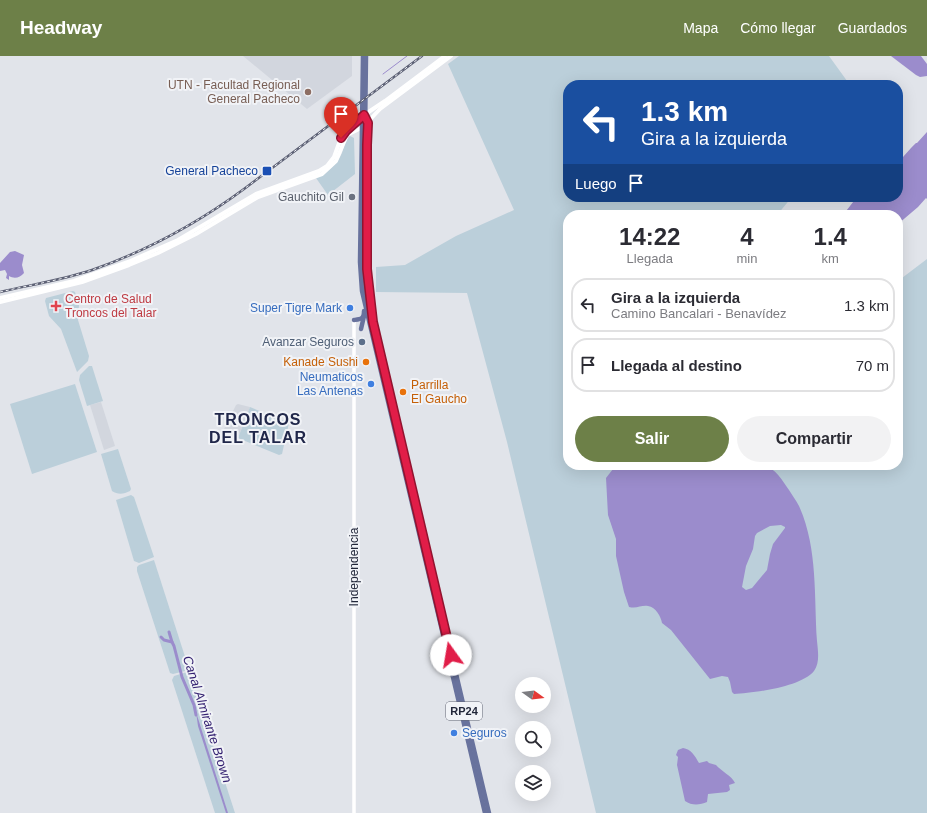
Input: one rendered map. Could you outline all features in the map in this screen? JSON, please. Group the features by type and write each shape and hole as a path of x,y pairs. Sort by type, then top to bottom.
{"main road":[{"name":"RP24","path":"363,56 361,284 364,304 485,813"},
{"name":"RP24","path":"366,56 364,191 365,288 489,813"},
{"path":"0,298 74,281 128,262 185,237 256,194 319,171 327,166 334,158 343,134 364,115 445,56"},
{"path":"0,302 82,282 158,253 196,234 258,197 322,174 336,161 347,135 360,130 380,109 451,56"},
{"path":"364,115 368,123 367,269 373,322"},
{"path":"361,329 364,316 364,304"},
{"path":"354,320 362,319 364,316"}],"street":[{"name":"Independencia","path":"354,320 354,813"}],"shaded area":[{"name":"UTN - Facultad Regional General Pacheco","path":"243,56 352,56 352,76 307,109"},
{"path":"459,56 829,56 846,80 563,80 563,202 788,202 781,210 563,210 563,470 903,470 903,277 927,259 927,813 596,813 507,442 467,293 376,292 376,267 405,265 456,236 514,210 448,64"},
{"path":"891,56 921,56 927,64 927,76 920,77 916,75"},
{"path":"927,132 927,199 926,198 903,220 903,210 847,210 853,202 903,202 903,157"},
{"path":"350,136 354,138 355,174 328,195 316,178 328,171 334,165 342,153"},
{"path":"15,251 24,255 22,265 24,273 17,278 9,276 9,280 6,278 7,274 5,270 0,271 0,263 10,252"},
{"path":"73,291 75,292 79,305 78,320 89,356 88,361 77,372 61,329 49,316 45,301 46,298"},
{"path":"89,366 92,366 103,401 87,406 79,380 80,375"},
{"path":"75,384 97,452 32,474 10,404"},
{"path":"101,402 115,446 104,450 90,405"},
{"path":"238,404 250,407 238,438 225,434 223,431 236,405"},
{"path":"250,407 289,423 282,454 279,455 238,438"},
{"path":"118,449 131,489 126,493 121,494 112,491 101,454"},
{"path":"612,470 773,470 784,482 799,506 809,538 814,572 818,653 818,661 814,671 808,677 788,685 765,691 734,694 732,692 728,677 722,676 710,679 671,630 662,623 656,610 646,606 634,608 629,607 616,556 616,539 608,515 606,478","holes":["781,525 785,528 773,544 767,570 752,588 746,590 742,587 746,566 753,549 755,536 757,533 770,526"]},
{"path":"131,495 134,497 154,557 139,563 134,561 116,500"},
{"path":"154,560 188,666 185,671 173,674 170,673 137,571 137,567 139,565"},
{"path":"187,672 190,674 235,813 215,813 172,680 174,676"},
{"path":"196,712 228,813 226,813 198,726"},
{"path":"683,748 691,751 699,763 707,761 716,765 734,780 735,783 729,785 730,790 727,792 708,794 707,802 702,804 693,804 685,801 677,765 678,757 676,755 678,750"}],"waterway":[{"path":"383,74 407,56"},
{"path":"169,632 172,642"},
{"name":"Canal Almirante Brown","path":"161,637 164,640 172,642 174,646 182,677 194,705 196,715"}],"railway":[{"path":"0,292 81,274 132,254 190,225 244,189 422,56"}],"place":[{"name":"UTN - Facultad Regional General Pacheco","path":"308,92"},
{"name":"General Pacheco","path":"267,171"},
{"name":"Gauchito Gil","path":"352,197"},
{"name":"Centro de Salud Troncos del Talar","path":"56,306"},
{"name":"Super Tigre Mark","path":"350,308"},
{"name":"Avanzar Seguros","path":"362,342"},
{"name":"Kanade Sushi","path":"366,362"},
{"name":"Neumaticos Las Antenas","path":"371,384"},
{"name":"Parrilla El Gaucho","path":"403,392"},
{"name":"Seguros","path":"454,733"}],"district":[{"name":"TRONCOS DEL TALAR","path":"258,428"}],"route":[{"path":"341,138 342,135 358,119 364,115 368,123 367,269 373,322 451,655"}]}
